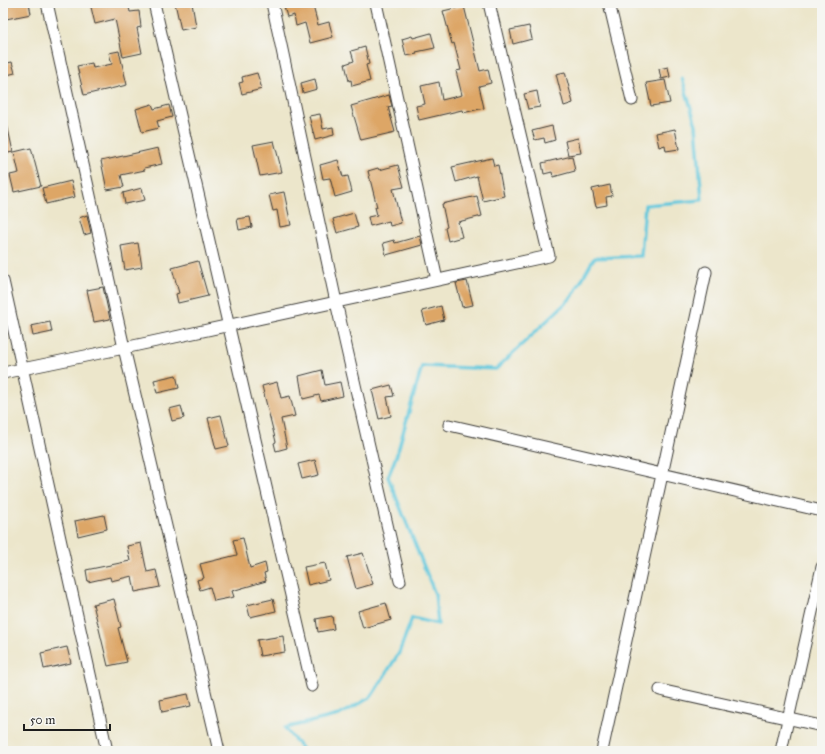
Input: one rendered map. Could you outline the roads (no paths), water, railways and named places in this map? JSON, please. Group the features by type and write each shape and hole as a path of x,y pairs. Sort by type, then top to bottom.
{"street":[{"path":"47,3 124,348 219,751"},
{"path":"154,3 312,686"},
{"path":"272,3 336,302 400,581"},
{"path":"376,3 437,280"},
{"path":"3,372 124,348 549,256 489,3"},
{"path":"609,3 632,100"},
{"path":"602,751 706,272"},
{"path":"3,281 107,751"},
{"path":"449,425 822,511"},
{"path":"781,751 822,566"},
{"path":"660,690 822,726"}],"waterway":[{"path":"302,751 285,728 339,715 371,697 399,653 412,618 438,624 435,594 388,477 397,454 422,366 496,369 572,297 594,258 641,256 645,205 702,200 696,125 682,78"}]}
